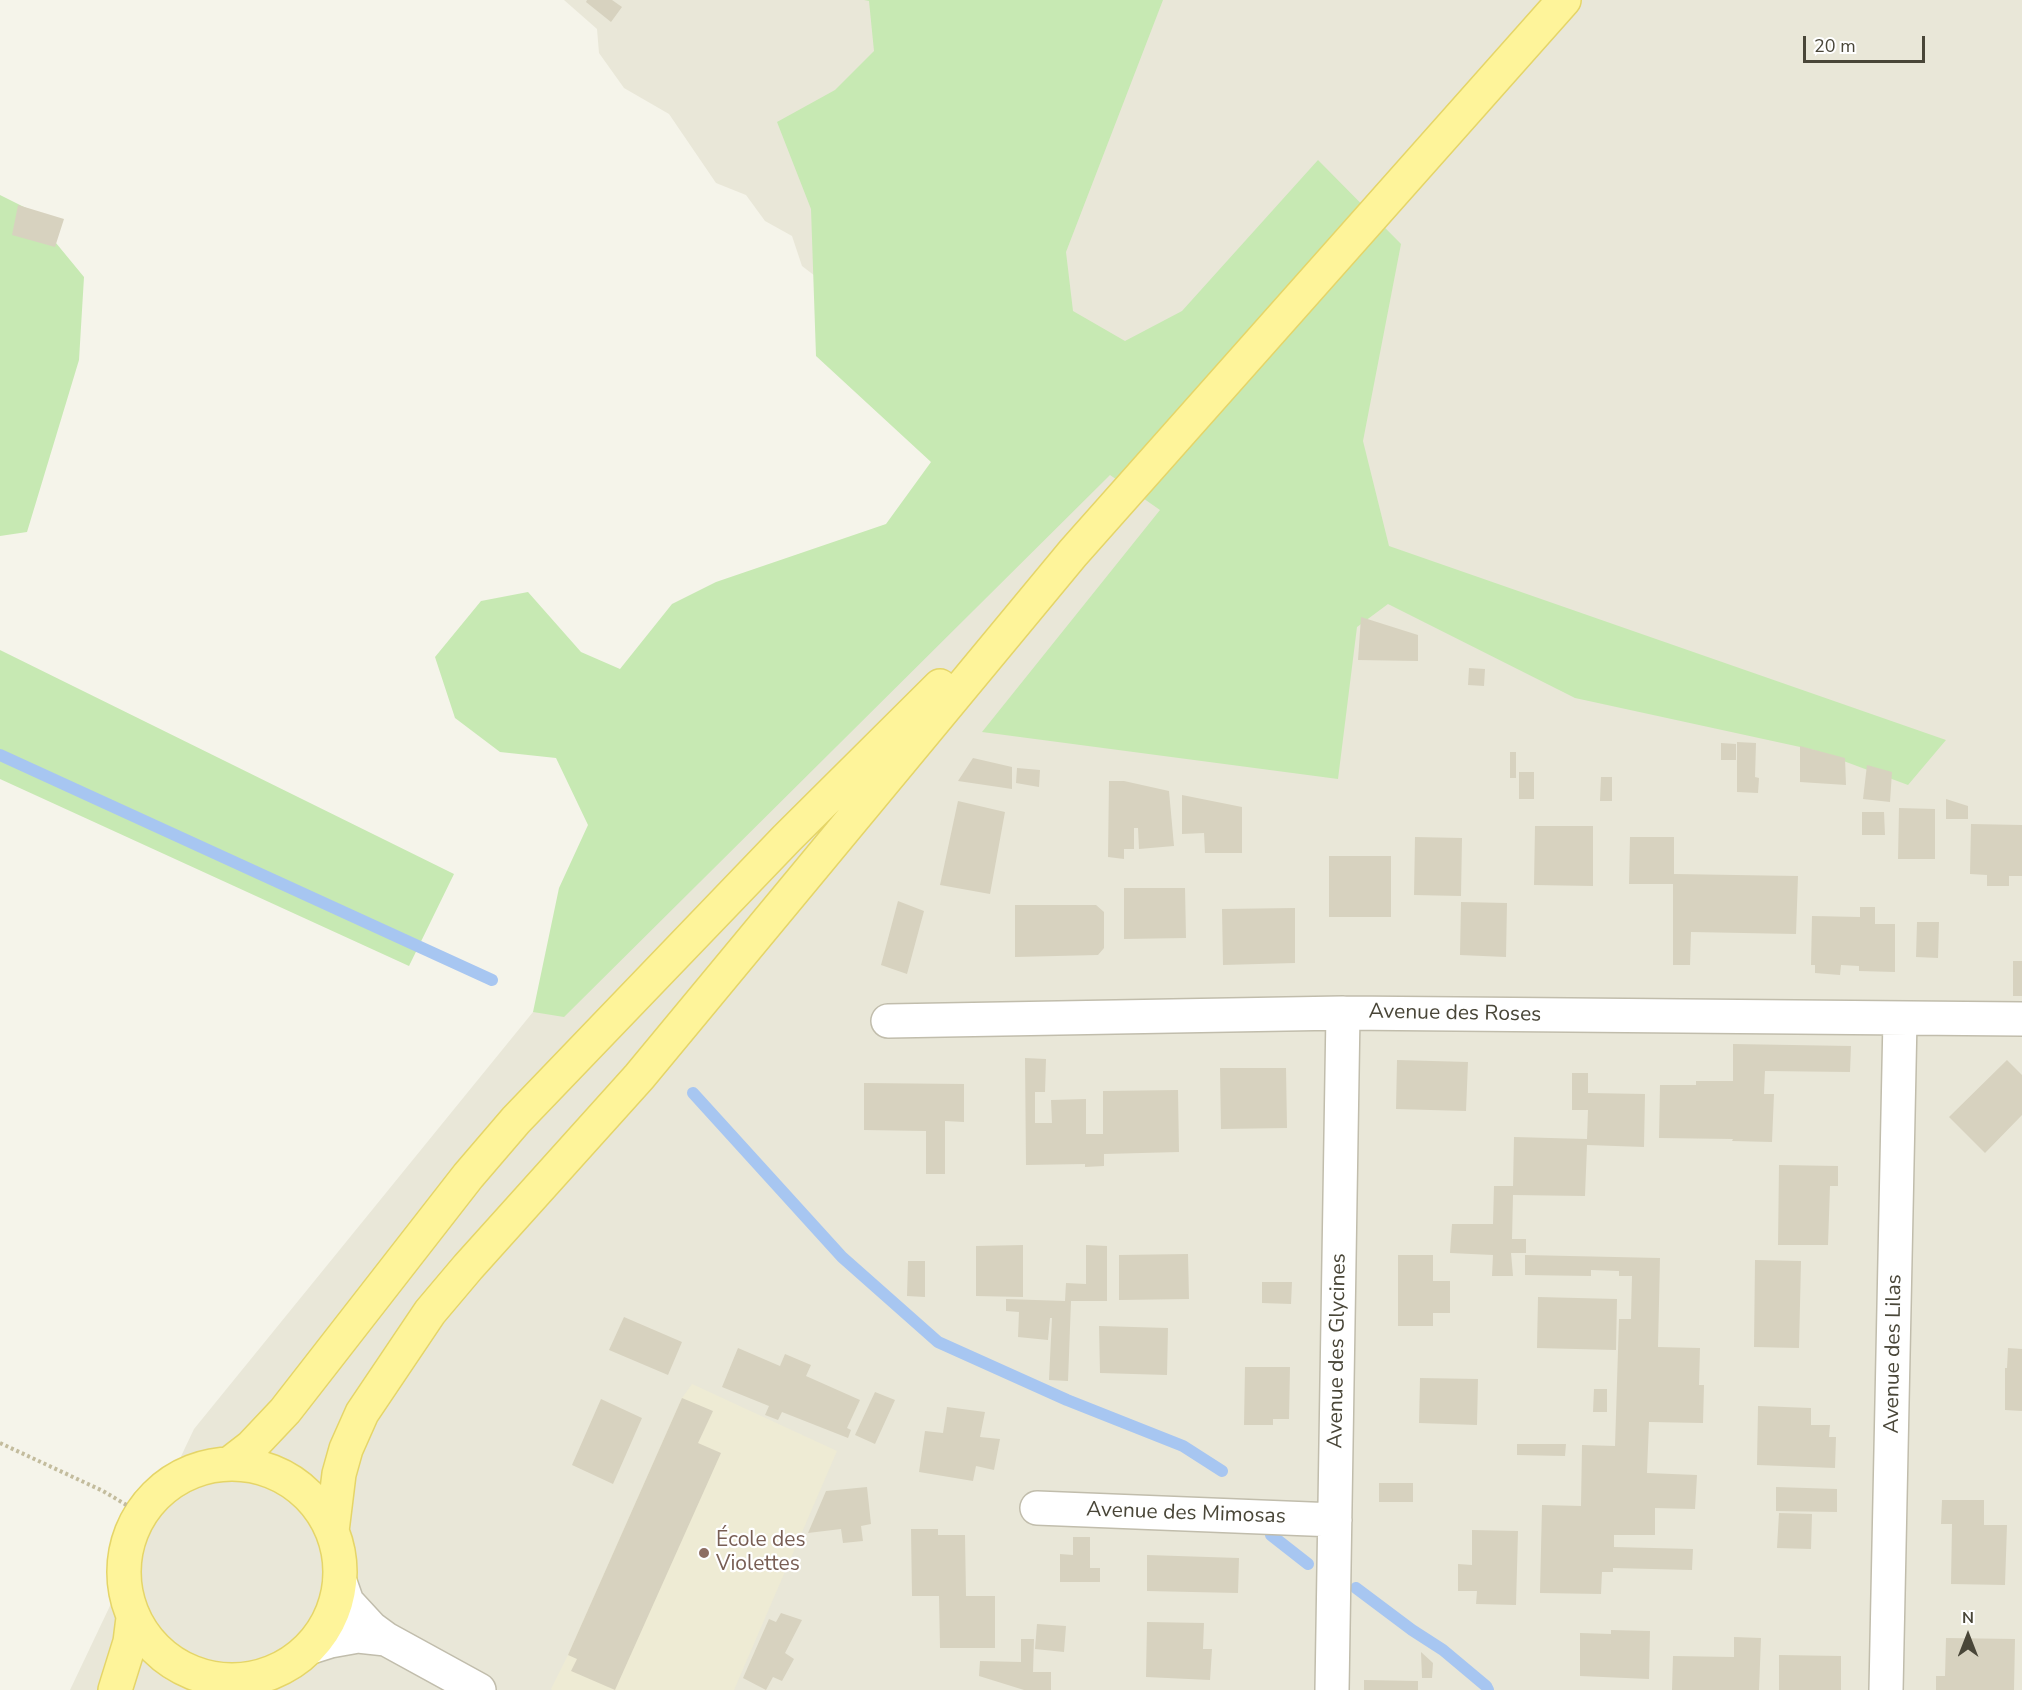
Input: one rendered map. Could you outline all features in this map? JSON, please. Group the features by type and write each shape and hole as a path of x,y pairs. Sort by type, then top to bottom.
{"main road":[{"path":"332,1531 339,1474 346,1449 362,1413 430,1312 639,1077 1073,553 1564,0"},
{"path":"229,1464 251,1447 285,1411 468,1176 516,1120 787,838 1073,553"},
{"path":"229,1464 255,1466 280,1474 319,1508 332,1531 339,1554 339,1582 336,1604 325,1627 311,1647 291,1663 269,1674 211,1685 168,1660 148,1642 133,1618 123,1583 126,1547 140,1513 157,1493 178,1477 203,1467 229,1464"},
{"path":"115,1690 130,1642 133,1618"}],"street":[{"name":"Avenue des Roses","path":"888,1021 1343,1013 2022,1019"},
{"name":"Avenue des Glycines","path":"1332,1690 1343,1013"},
{"name":"Avenue des Lilas","path":"1886,1690 1900,1019"},
{"name":"Avenue des Mimosas","path":"1036,1508 1335,1520"},
{"path":"339,1582 347,1602 357,1615 386,1639 479,1690"},
{"path":"311,1647 358,1636 386,1639"}],"path":[{"path":"0,1443 103,1491 140,1513"}],"shaded area":[{"path":"564,0 2022,0 2022,1690 70,1690 194,1429 533,1012 1054,482 866,315 802,266 792,236 765,221 746,195 716,183 669,114 624,88 599,53 597,29"},
{"name":"École des Violettes","path":"692,1384 837,1451 734,1690 552,1690 682,1398"}],"green space":[{"path":"864,0 1163,0 1066,252 1073,311 1125,341 1182,311 1318,160 1401,244 1363,441 1389,546 1946,740 1908,785 1814,750 1575,698 1388,604 1357,627 1338,779 982,732 1160,510 1110,475 564,1017 533,1012 559,888 588,825 556,758 500,752 455,718 435,657 481,601 528,592 581,652 620,669 672,604 716,582 886,524 931,462 816,356 811,209 777,122 835,90 874,51 869,1"},
{"path":"0,195 28,209 84,277 79,360 27,532 0,536"},
{"path":"0,650 454,874 409,966 0,779"}],"building":[{"path":"587,0 612,0 622,7 611,22 586,2"},
{"path":"18,205 64,219 55,247 12,235"},
{"path":"1361,617 1418,635 1418,661 1358,660"},
{"path":"1469,668 1485,669 1484,686 1468,685"},
{"path":"1737,742 1756,743 1755,777 1759,778 1758,793 1737,792"},
{"path":"1721,743 1736,744 1736,760 1721,760"},
{"path":"1800,746 1845,758 1846,785 1800,782"},
{"path":"1510,752 1516,752 1516,778 1510,778"},
{"path":"973,758 1012,767 1012,789 958,781"},
{"path":"1867,765 1892,772 1890,802 1863,799"},
{"path":"1017,768 1040,770 1039,787 1016,783"},
{"path":"1519,772 1534,772 1534,799 1519,799"},
{"path":"1601,777 1612,777 1612,801 1600,801"},
{"path":"1109,781 1124,781 1169,791 1174,846 1139,849 1138,828 1134,828 1134,849 1124,849 1124,859 1108,857"},
{"path":"1182,795 1242,807 1242,853 1205,853 1204,833 1182,834"},
{"path":"1946,799 1968,806 1968,819 1946,819"},
{"path":"958,801 1005,812 990,894 940,885"},
{"path":"1899,808 1935,809 1935,859 1898,859"},
{"path":"1862,812 1884,812 1885,835 1862,835"},
{"path":"1971,824 2022,825 2022,876 2009,876 2009,886 1987,886 1987,875 1970,874"},
{"path":"1535,826 1593,826 1593,886 1534,885"},
{"path":"1415,837 1462,838 1461,896 1414,895"},
{"path":"1630,837 1674,837 1674,874 1798,876 1796,934 1691,932 1690,965 1673,965 1673,884 1629,884"},
{"path":"1329,856 1391,856 1391,917 1329,917"},
{"path":"1124,888 1185,888 1186,938 1124,939"},
{"path":"898,901 924,911 907,974 881,965"},
{"path":"1461,902 1507,903 1506,957 1460,955"},
{"path":"1015,905 1096,905 1104,912 1104,948 1098,955 1015,957"},
{"path":"1860,907 1875,907 1875,924 1895,924 1895,972 1859,971 1859,966 1841,965 1840,975 1815,973 1815,965 1811,965 1812,916 1860,917"},
{"path":"1295,908 1295,963 1223,965 1222,909"},
{"path":"1917,922 1939,922 1938,958 1916,957"},
{"path":"2013,961 2022,961 2022,996 2013,996"},
{"path":"1733,1044 1851,1046 1850,1072 1765,1071 1764,1094 1774,1094 1772,1142 1659,1138 1660,1085 1696,1085 1696,1081 1733,1081"},
{"path":"1025,1058 1046,1059 1045,1092 1035,1092 1035,1123 1052,1123 1051,1100 1086,1099 1086,1134 1103,1134 1103,1091 1178,1090 1179,1152 1104,1154 1104,1166 1026,1165"},
{"path":"1397,1060 1468,1062 1466,1111 1396,1109"},
{"path":"2007,1060 2022,1075 2022,1115 1985,1153 1949,1117"},
{"path":"1220,1068 1286,1068 1287,1128 1221,1129"},
{"path":"1572,1073 1588,1073 1588,1093 1645,1094 1644,1147 1587,1145 1585,1196 1513,1195 1512,1239 1526,1239 1526,1253 1511,1253 1513,1276 1492,1276 1493,1255 1450,1253 1452,1224 1493,1224 1494,1186 1513,1186 1514,1137 1587,1139 1588,1110 1572,1110"},
{"path":"864,1083 964,1084 964,1122 945,1121 945,1174 926,1174 926,1131 864,1130"},
{"path":"1779,1165 1838,1166 1838,1186 1830,1186 1828,1245 1778,1245"},
{"path":"1023,1245 1023,1297 976,1296 976,1246"},
{"path":"1086,1245 1107,1246 1107,1301 1071,1301 1068,1381 1049,1380 1052,1318 1050,1318 1048,1340 1018,1337 1019,1312 1006,1311 1006,1299 1065,1301 1066,1283 1086,1284"},
{"path":"1188,1254 1189,1299 1119,1300 1119,1255"},
{"path":"1398,1255 1433,1255 1433,1281 1450,1281 1450,1313 1433,1313 1433,1326 1398,1326"},
{"path":"1525,1255 1660,1258 1658,1347 1700,1348 1699,1385 1704,1385 1703,1423 1649,1422 1647,1473 1697,1475 1695,1509 1655,1508 1655,1535 1614,1535 1614,1547 1693,1549 1692,1570 1613,1568 1613,1572 1602,1572 1601,1594 1540,1593 1542,1505 1581,1506 1582,1445 1615,1446 1619,1319 1631,1319 1632,1276 1619,1276 1619,1271 1591,1270 1591,1276 1525,1275"},
{"path":"1755,1260 1801,1261 1799,1348 1754,1347"},
{"path":"908,1261 925,1261 925,1297 907,1296"},
{"path":"1262,1282 1292,1282 1291,1304 1262,1303"},
{"path":"1538,1297 1617,1299 1616,1350 1537,1348"},
{"path":"624,1317 682,1342 668,1375 609,1350"},
{"path":"1099,1326 1168,1328 1167,1375 1100,1373"},
{"path":"738,1348 780,1366 785,1354 811,1365 806,1376 860,1400 847,1428 851,1430 848,1438 782,1412 778,1420 765,1415 769,1406 722,1387"},
{"path":"2008,1348 2022,1349 2022,1411 2005,1410 2005,1368 2007,1368"},
{"path":"1245,1367 1290,1367 1289,1419 1273,1419 1273,1425 1244,1425"},
{"path":"1420,1378 1478,1379 1477,1425 1419,1423"},
{"path":"1594,1389 1607,1389 1607,1412 1593,1412"},
{"path":"875,1392 895,1400 875,1444 855,1435"},
{"path":"682,1398 713,1411 698,1443 721,1453 615,1690 571,1671 577,1659 568,1655"},
{"path":"601,1399 642,1418 613,1484 572,1465"},
{"path":"1758,1406 1811,1408 1811,1425 1830,1425 1829,1437 1836,1437 1835,1468 1757,1465"},
{"path":"947,1407 985,1412 980,1437 1000,1439 994,1470 976,1466 973,1481 919,1472 925,1431 943,1433"},
{"path":"1517,1444 1566,1444 1565,1456 1517,1455"},
{"path":"1379,1483 1413,1483 1413,1502 1379,1502"},
{"path":"867,1487 871,1524 861,1526 863,1541 843,1543 841,1529 808,1533 826,1491"},
{"path":"1776,1487 1837,1489 1837,1512 1776,1511"},
{"path":"1942,1500 1984,1500 1984,1525 2007,1525 2005,1585 1951,1584 1952,1524 1941,1524"},
{"path":"1779,1513 1812,1514 1811,1549 1777,1548"},
{"path":"911,1529 938,1529 938,1535 965,1535 966,1596 995,1596 995,1648 940,1648 939,1596 912,1596"},
{"path":"1472,1530 1518,1531 1516,1605 1476,1604 1477,1591 1458,1591 1458,1564 1472,1565"},
{"path":"1073,1537 1090,1537 1090,1568 1100,1568 1100,1582 1060,1582 1060,1554 1073,1555"},
{"path":"1147,1555 1239,1558 1238,1593 1147,1591"},
{"path":"781,1613 802,1620 785,1653 794,1659 782,1681 773,1677 766,1690 743,1678 769,1619 776,1622"},
{"path":"1147,1622 1204,1623 1203,1649 1212,1649 1210,1680 1146,1677"},
{"path":"1037,1624 1066,1626 1064,1652 1035,1649"},
{"path":"1611,1630 1650,1631 1649,1679 1580,1676 1580,1633 1611,1634"},
{"path":"1734,1637 1761,1638 1759,1690 1672,1690 1673,1656 1734,1657"},
{"path":"1946,1638 2015,1639 2014,1690 1936,1690 1936,1676 1945,1676"},
{"path":"1021,1639 1034,1639 1033,1672 1051,1672 1051,1690 1024,1690 979,1676 980,1661 1021,1662"},
{"path":"1421,1652 1433,1663 1432,1678 1422,1678"},
{"path":"1779,1655 1841,1656 1841,1690 1779,1690"},
{"path":"1364,1680 1418,1681 1418,1690 1364,1690"}],"waterway":[{"path":"0,755 492,980"},
{"path":"693,1093 842,1257 938,1342 1067,1400 1183,1446 1222,1471"},
{"path":"1271,1535 1308,1564"},
{"path":"1356,1588 1443,1650 1488,1690"}],"place":[{"name":"École des Violettes","path":"704,1553"}]}
